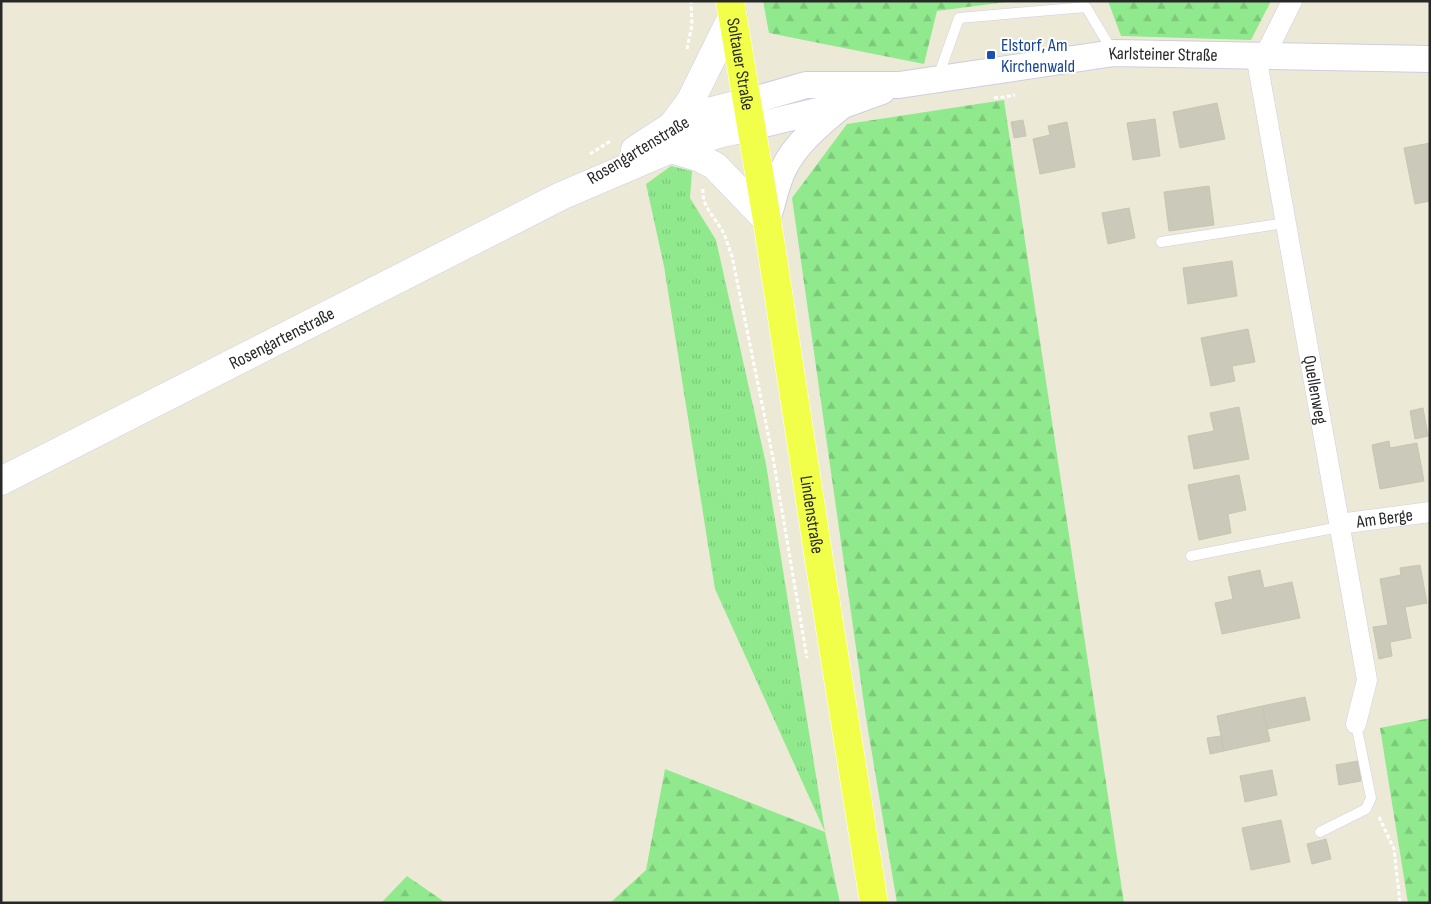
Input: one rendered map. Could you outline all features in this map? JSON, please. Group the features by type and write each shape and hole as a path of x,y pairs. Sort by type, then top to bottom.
{"main road":[{"name":"Soltauer Straße","path":"731,8 749,114"},
{"path":"731,8 690,102 671,138 698,157 715,166 767,220"},
{"name":"Rosengartenstraße","path":"1,481 561,196 671,138 700,114 749,114"},
{"name":"Lindenstraße","path":"749,114 874,903"}],"street":[{"path":"1260,55 1292,1"},
{"name":"Karlsteiner Straße","path":"749,114 806,85 899,84 1114,53 1430,59"},
{"name":"Quellenweg","path":"1260,55 1285,223 1367,680 1356,724"},
{"name":"Karlsteiner Straße","path":"749,114 843,105 899,84"},
{"path":"767,220 784,168 800,145 817,126 843,105"},
{"name":"Am Berge","path":"1339,525 1430,512"}],"lane":[{"path":"937,78 959,18 1086,7 1114,53"},
{"path":"1161,242 1285,223"},
{"path":"1191,556 1339,525"},
{"path":"1320,832 1366,809 1371,798 1356,724"}],"path":[{"path":"686,54 692,25 691,1"},
{"path":"715,166 703,181 702,195 708,210 724,233 732,256 773,458 807,661"},
{"path":"1371,798 1394,849 1400,903"}],"green space":[{"path":"763,1 1014,1 937,11 924,64 769,33"},
{"path":"1108,1 1271,1 1251,40 1121,36"},
{"path":"1004,100 1124,903 897,903 866,718 792,198 847,124"},
{"path":"671,166 692,171 690,198 716,240 766,464 825,832 715,589 664,266 646,184"},
{"path":"1430,718 1430,903 1408,903 1380,728"},
{"path":"665,769 825,832 840,903 610,903 646,870"},
{"path":"407,876 446,903 381,903"}],"building":[{"path":"1217,103 1225,139 1180,148 1173,112"},
{"path":"1155,119 1160,156 1133,160 1127,123"},
{"path":"1023,120 1026,136 1014,138 1011,122"},
{"path":"1067,122 1075,167 1040,174 1033,139 1050,135 1048,126"},
{"path":"1430,143 1430,201 1415,204 1404,148"},
{"path":"1209,186 1214,225 1169,231 1164,192"},
{"path":"1129,208 1135,238 1108,244 1102,213"},
{"path":"1232,261 1237,296 1188,304 1183,268"},
{"path":"1248,329 1255,362 1232,366 1235,381 1211,386 1201,338"},
{"path":"1239,407 1249,459 1194,469 1188,436 1214,431 1210,413"},
{"path":"1423,408 1428,436 1415,439 1410,411"},
{"path":"1389,441 1390,448 1417,443 1424,481 1380,489 1372,445"},
{"path":"1239,475 1246,510 1228,514 1231,533 1199,540 1188,485"},
{"path":"1420,565 1427,603 1405,607 1411,638 1390,642 1392,656 1379,659 1373,627 1388,625 1380,579 1401,575 1400,568"},
{"path":"1260,570 1264,588 1292,582 1300,618 1222,634 1215,603 1233,599 1228,577"},
{"path":"1305,697 1310,720 1267,729 1262,706"},
{"path":"1262,706 1270,741 1224,751 1217,716"},
{"path":"1221,736 1224,751 1210,754 1207,738"},
{"path":"1358,761 1361,781 1339,785 1336,765"},
{"path":"1272,770 1277,795 1245,802 1240,776"},
{"path":"1281,820 1290,862 1251,870 1242,828"},
{"path":"1326,839 1331,859 1312,864 1307,844"}],"place":[{"name":"Elstorf, Am Kirchenwald","path":"991,55"}]}
